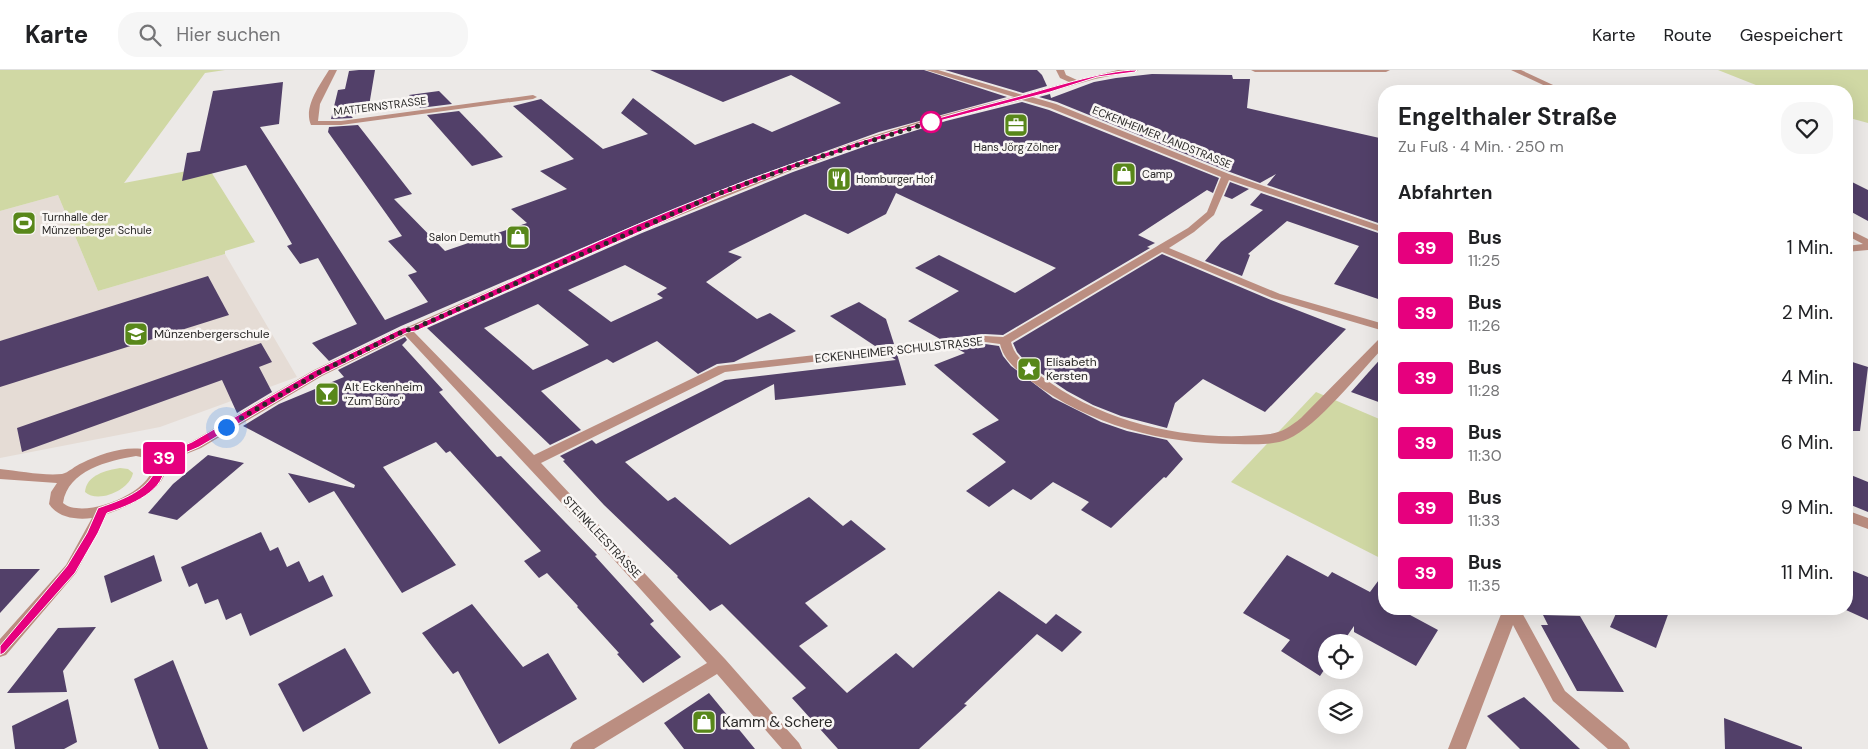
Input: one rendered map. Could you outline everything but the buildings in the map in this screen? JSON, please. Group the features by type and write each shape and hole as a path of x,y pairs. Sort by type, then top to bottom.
{"street":[{"name":"MATTERNSTRASSE","path":"332,70 320,92 312,116 314,124 341,123 507,104 533,97"},
{"name":"ECKENHEIMER LANDSTRASSE","path":"930,70 1053,106 1226,176 1378,228"},
{"path":"1060,70 1063,76 1075,82"},
{"path":"159,460 196,445 318,373 406,330 413,329 715,195 813,159 918,125 1112,72 1135,70"},
{"path":"1255,70 1386,70"},
{"path":"1515,70 1549,85"},
{"path":"1226,176 1210,213 1191,230 1005,341 1010,356 1040,382 1078,406 1116,422 1142,430 1180,436 1217,440 1255,440 1284,436 1303,422 1378,346"},
{"path":"1853,236 1868,243"},
{"path":"1853,248 1868,247"},
{"path":"1161,248 1276,296 1378,326"},
{"name":"STEINKLEESTRASSE","path":"406,330 533,461 719,664 793,749"},
{"name":"ECKENHEIMER SCHULSTRASSE","path":"533,461 722,369 985,339 1005,341"},
{"path":"136,452 149,454 159,460 160,470 154,482 122,504 102,511 80,514 66,512 56,504 56,495 67,479 97,460 136,452"},
{"path":"0,474 67,479"},
{"path":"0,650 71,569 92,533 102,511"},
{"path":"1853,518 1868,524"},
{"path":"1456,749 1509,615"},
{"path":"1514,615 1559,696 1621,749"},
{"path":"579,749 719,664"}],"shaded area":[{"name":"Münzenbergerschule","path":"58,195 98,291 225,254 297,377 160,427 0,458 0,211"}],"green space":[{"path":"0,70 225,70 205,73 124,183 208,167 255,242 225,251 225,254 98,291 58,195 0,211"},
{"path":"1718,70 1868,70 1868,123 1853,119 1853,85 1756,85"},
{"path":"1316,392 1378,418 1378,557 1231,482"},
{"path":"128,469 133,473 131,479 120,490 105,496 91,495 85,492 86,486 93,477 109,470"}],"bus line":[{"name":"39","path":"0,650 71,569 92,533 102,511 122,504 154,482 160,470 159,460 196,445 318,373 406,330 413,329 715,195 813,159 918,125 999,102 1048,91 1097,75 1135,70"}],"place":[{"name":"Hans Jörg Zölner","path":"1016,125"},
{"name":"Camp","path":"1124,174"},
{"name":"Homburger Hof","path":"839,179"},
{"name":"Turnhalle der Münzenberger Schule","path":"24,223"},
{"name":"Salon Demuth","path":"518,237"},
{"name":"Münzenbergerschule","path":"136,334"},
{"name":"Elisabeth Kersten","path":"1029,369"},
{"name":"Alt Eckenheim \"Zum Büro\"","path":"327,394"},
{"name":"Kamm & Schere","path":"704,722"}],"route":[{"path":"226,427 318,373 406,330 413,329 715,195 813,159 931,122"}]}
